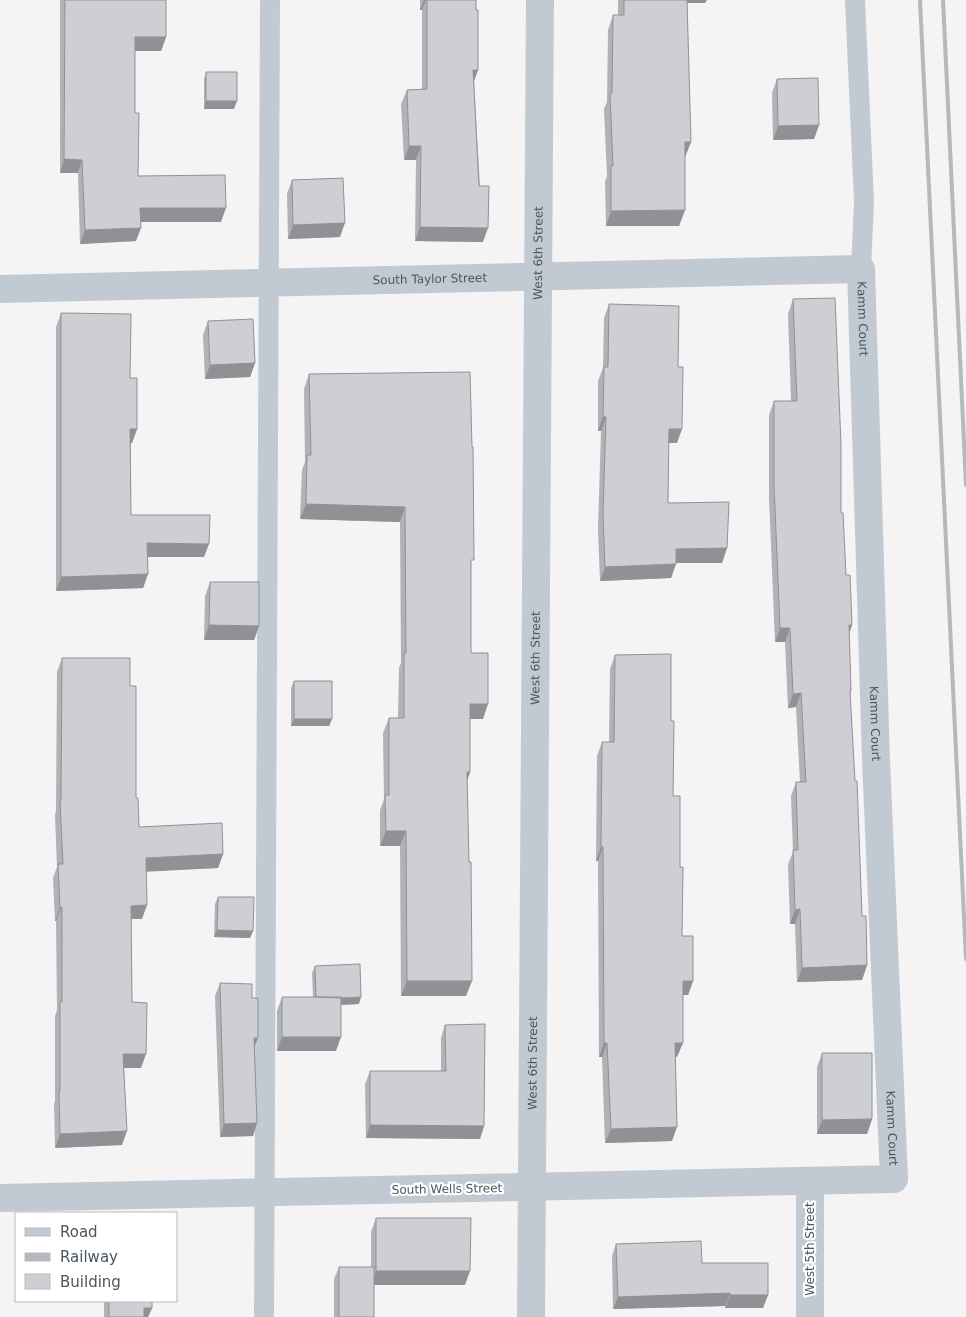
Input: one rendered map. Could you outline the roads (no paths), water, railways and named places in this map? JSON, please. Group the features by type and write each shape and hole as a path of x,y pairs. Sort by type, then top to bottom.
{"street":[{"name":"West 6th Street","path":"530,1317 540,0"},
{"name":"South Taylor Street","path":"0,289 861,270"},
{"name":"Kamm Court","path":"861,270 876,750 894,1179"},
{"name":"South Wells Street","path":"0,1198 894,1179"},
{"name":"West 5th Street","path":"810,1182 810,1317"}],"lane":[{"path":"264,1317 270,0"},
{"path":"855,0 864,202 861,270"}],"railway":[{"path":"920,0 966,959"},
{"path":"943,0 966,485"}]}
